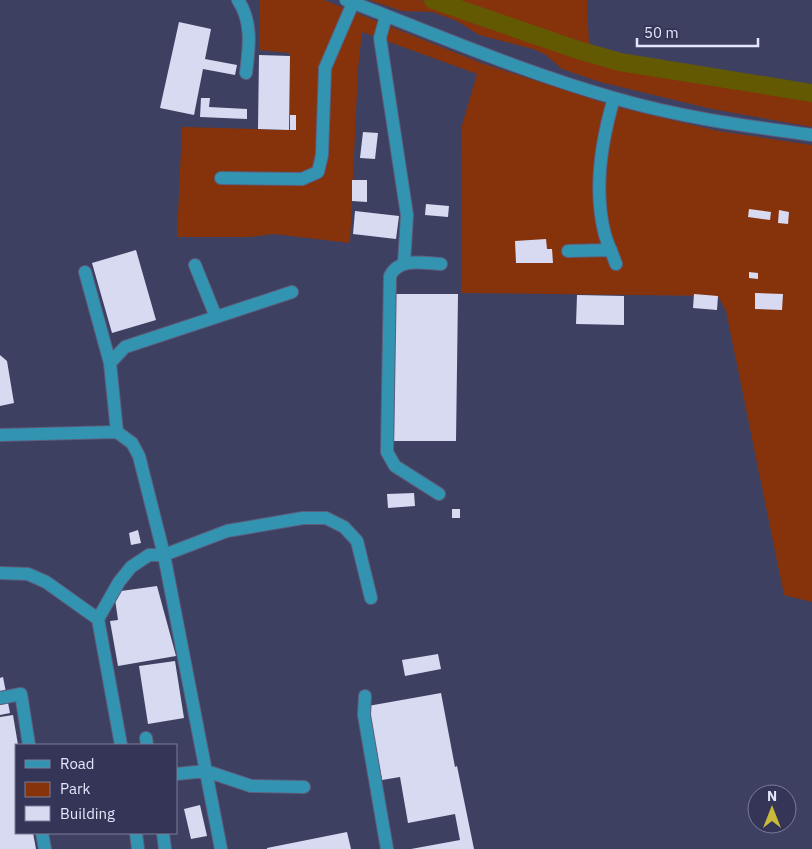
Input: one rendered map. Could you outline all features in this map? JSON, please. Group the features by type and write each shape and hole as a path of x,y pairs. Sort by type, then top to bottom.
{"street":[{"path":"238,0 246,12 249,42 246,73"},
{"path":"221,178 302,179 318,172 322,155 325,68 349,1 478,53 614,98 726,123 812,135"},
{"path":"386,16 380,38 407,215 404,263"},
{"path":"614,98 604,133 600,204 605,236 616,264"},
{"path":"568,251 611,250"},
{"path":"439,494 396,466 387,452 390,276 393,270 404,263 441,264"},
{"path":"195,265 216,317"},
{"path":"85,272 110,363 117,432"},
{"path":"110,363 125,347 292,292"},
{"path":"0,434 117,432 132,443 139,456 164,555 222,849"},
{"path":"121,744 98,619 118,582 131,567 149,555 164,555 227,531 303,518 326,518 344,527 357,541 371,598"},
{"path":"0,573 28,574 46,582 98,619"},
{"path":"0,698 21,694 29,744"},
{"path":"365,696 365,723 387,849"},
{"path":"178,774 206,771 251,786 304,787"},
{"path":"42,834 45,849"},
{"path":"136,834 138,849"},
{"path":"163,834 165,849"}],"green space":[{"path":"260,0 324,0 481,63 613,106 718,131 812,145 812,602 784,595 726,311 718,296 461,293 462,125 477,74 362,32 358,69 350,243 274,234 251,237 177,237 182,127 289,130 290,53 259,50"},
{"path":"369,0 420,0 617,67 812,99 812,127 712,109 600,82 562,69 546,55 533,49 479,35 457,21 432,12 402,11"},
{"path":"447,0 587,0 589,45"}],"building":[{"path":"179,22 211,29 205,59 237,65 235,75 203,69 194,115 160,108"},
{"path":"259,55 290,56 289,130 258,129"},
{"path":"201,98 210,98 209,107 247,109 247,119 200,117"},
{"path":"290,115 296,115 296,130 290,130"},
{"path":"363,132 378,133 375,159 360,158"},
{"path":"352,180 367,180 367,202 352,201"},
{"path":"426,204 449,206 448,217 425,215"},
{"path":"749,209 771,212 770,220 748,217"},
{"path":"779,210 789,212 788,224 778,223"},
{"path":"355,211 399,216 396,239 353,234"},
{"path":"546,239 547,249 552,249 553,263 516,263 515,241"},
{"path":"136,250 156,320 112,333 92,263"},
{"path":"749,272 758,273 758,279 749,278"},
{"path":"755,293 783,294 782,310 755,309"},
{"path":"395,294 458,294 456,441 394,441"},
{"path":"694,294 718,296 717,310 693,308"},
{"path":"577,295 624,296 624,325 576,324"},
{"path":"0,355 7,361 14,403 0,406"},
{"path":"414,493 415,506 388,508 387,494"},
{"path":"452,509 460,509 460,518 452,518"},
{"path":"138,530 141,543 131,545 129,533"},
{"path":"157,586 176,656 118,666 110,621 118,620 114,592"},
{"path":"438,654 441,669 405,676 402,660"},
{"path":"175,661 184,718 148,724 139,666"},
{"path":"3,677 10,713 0,715 0,678"},
{"path":"441,693 455,767 457,766 474,849 411,849 460,840 455,814 408,823 400,777 382,780 368,706"},
{"path":"13,715 18,744 15,744 15,834 33,834 36,849 0,849 0,717"},
{"path":"200,805 207,836 191,839 184,809"},
{"path":"347,832 351,849 267,849 267,848"}],"waterway":[{"path":"433,0 578,50 620,62 812,93"}]}
